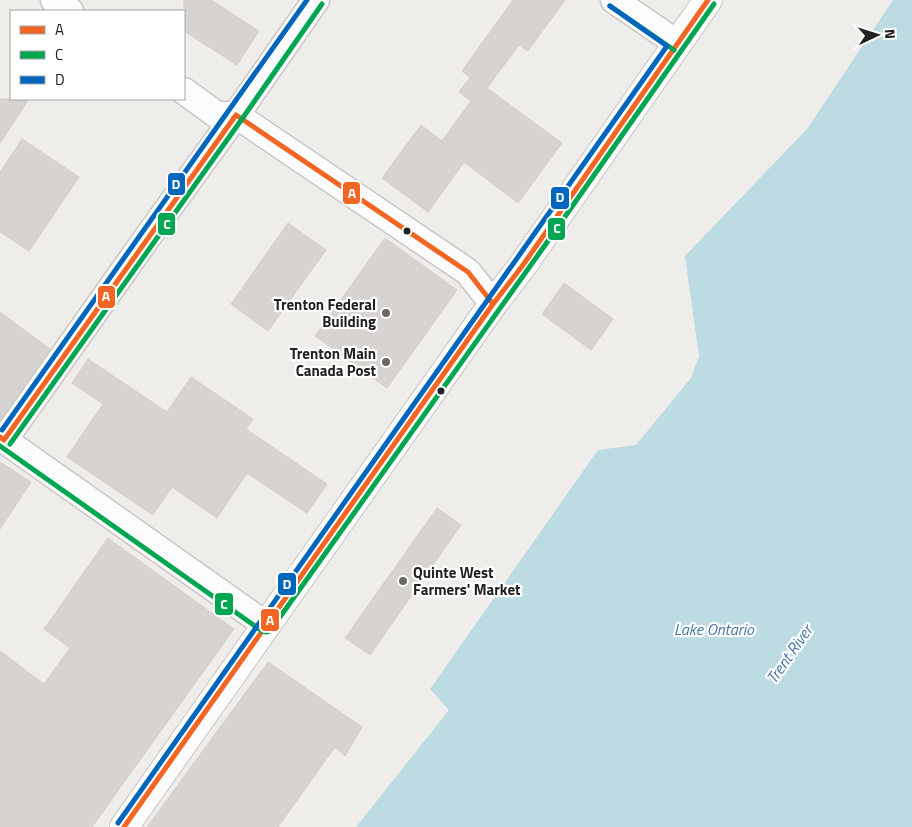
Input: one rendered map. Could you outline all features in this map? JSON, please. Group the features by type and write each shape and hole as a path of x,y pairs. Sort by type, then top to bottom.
{"street":[{"path":"54,0 69,10"},
{"path":"266,625 2,439 236,115 316,0"},
{"path":"614,0 678,44"},
{"path":"124,827 493,304 523,265 708,0"},
{"path":"185,92 217,114 236,115 468,272 493,304"}],"water":[{"name":"Lake Ontario","path":"893,0 912,0 912,827 356,827 449,710 430,689 598,450 636,445 691,378 699,356 685,256 807,129"}],"building":[{"path":"184,0 211,0 259,31 237,65 185,32"},
{"path":"513,0 565,0 528,51 519,45 487,88 562,143 518,203 464,162 428,212 382,178 421,125 442,141 471,101 459,92 470,78 462,71"},
{"path":"0,99 28,100 0,143"},
{"path":"22,139 79,177 29,251 0,232 0,172"},
{"path":"288,223 326,250 268,331 231,304"},
{"name":"Trenton Federal Building","path":"385,238 457,290 387,388 315,336"},
{"path":"564,283 613,319 591,350 542,314"},
{"path":"0,312 50,349 0,420"},
{"path":"88,359 167,412 191,377 253,419 246,429 327,484 307,513 247,473 217,518 172,487 153,515 67,457 103,404 72,383"},
{"path":"0,462 31,482 0,529"},
{"name":"Quinte West Farmers' Market","path":"437,508 461,525 370,655 345,638"},
{"path":"108,538 234,629 92,827 0,827 0,651 44,684 70,648 44,629"},
{"path":"268,662 362,727 345,756 335,747 278,827 147,827"}],"transit line":[{"name":"D","path":"2,430 307,0"},
{"name":"A","path":"124,827 493,304 523,265 708,0"},
{"name":"C","path":"10,444 322,4"},
{"name":"C","path":"0,446 262,631 270,631 714,4"},
{"name":"C","path":"610,6 674,50"},
{"name":"D","path":"118,823 667,46 610,6"},
{"name":"A","path":"0,437 4,440 236,115 468,272 493,304"}],"place":[{"name":"Trenton Federal Building","path":"386,313"},
{"name":"Trenton Main Canada Post","path":"386,362"},
{"name":"Quinte West Farmers' Market","path":"403,581"}],"water label":[{"name":"Trent River","path":"789,654"}]}
